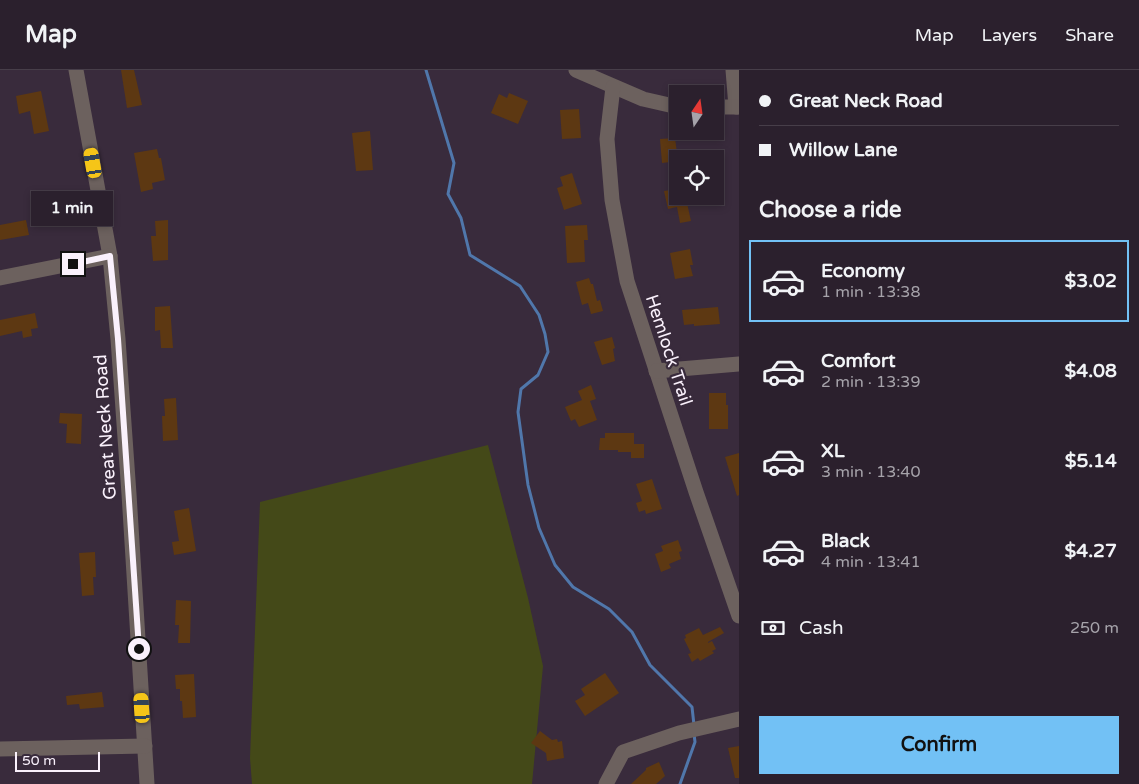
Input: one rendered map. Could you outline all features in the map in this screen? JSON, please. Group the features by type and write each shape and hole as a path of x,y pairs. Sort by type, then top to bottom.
{"street":[{"name":"Great Neck Road","path":"76,70 110,256 123,407 147,784"},
{"path":"576,70 643,100 669,105"},
{"path":"724,107 737,107 733,70"},
{"name":"Hemlock Trail","path":"613,87 607,139 612,200 627,281 739,616"},
{"path":"0,278 110,256"},
{"path":"656,371 739,364"},
{"path":"606,784 623,752 679,733 739,719"},
{"path":"0,749 145,746"}],"green space":[{"path":"488,445 528,598 543,666 532,784 252,784 250,758 260,502"}],"building":[{"path":"121,70 134,70 142,105 127,108"},
{"path":"41,91 49,131 34,134 30,111 19,114 16,96"},
{"path":"509,93 528,101 518,124 491,113 499,94 507,98"},
{"path":"579,109 581,138 562,139 560,110"},
{"path":"370,131 373,170 356,171 352,133"},
{"path":"660,139 675,140 677,150 669,150 669,162 662,163"},
{"path":"157,149 159,158 161,158 165,180 152,183 153,189 141,192 134,153"},
{"path":"572,173 582,204 564,210 557,188 563,186 560,177"},
{"path":"669,190 669,205 687,205 691,221 680,223 677,207 668,209 664,191"},
{"path":"26,220 29,235 0,240 0,225"},
{"path":"168,220 168,260 153,261 151,236 156,236 155,221"},
{"path":"587,225 588,240 584,240 585,262 567,263 565,226"},
{"path":"690,249 693,265 690,265 693,276 675,279 670,253"},
{"path":"589,278 591,284 593,284 597,301 600,300 603,311 591,314 588,303 582,305 576,282"},
{"path":"170,306 173,348 161,348 160,330 155,331 155,307"},
{"path":"718,307 720,324 684,325 682,310"},
{"path":"35,313 38,328 31,329 32,336 23,338 22,331 0,336 0,320"},
{"path":"612,337 615,348 613,349 615,361 602,365 594,342"},
{"path":"591,385 596,399 590,401 597,420 579,427 575,419 571,421 565,407 582,400 578,391"},
{"path":"709,393 726,393 728,429 709,429"},
{"path":"176,398 178,440 163,441 162,416 165,416 164,399"},
{"path":"60,413 82,414 81,444 66,443 67,424 59,423"},
{"path":"605,433 634,433 634,444 644,444 644,458 631,458 631,452 599,450 600,438 605,438"},
{"path":"739,453 739,495 737,496 725,457"},
{"path":"652,479 662,509 646,514 645,510 639,512 636,503 642,501 636,484"},
{"path":"189,508 196,551 174,555 172,542 179,541 174,511"},
{"path":"678,540 682,551 679,552 681,559 669,564 671,568 661,572 655,554 663,551 661,546"},
{"path":"95,552 96,577 93,577 94,595 82,596 79,553"},
{"path":"176,600 191,601 190,643 178,643 179,625 175,625"},
{"path":"720,627 724,633 708,642 712,641 716,649 712,651 714,653 700,661 698,658 692,662 688,654 691,653 684,639 686,638 685,635 699,628 703,635"},
{"path":"605,673 619,693 585,716 575,701 585,695 581,689"},
{"path":"194,674 196,717 183,718 180,689 176,689 175,675"},
{"path":"102,692 104,707 80,709 79,704 67,705 66,696"},
{"path":"540,731 552,740 562,741 564,758 547,761 546,753 531,743"},
{"path":"739,746 739,778 735,778 728,748"},
{"path":"659,762 665,776 656,784 631,784 646,768"}],"waterway":[{"path":"426,70 454,163 448,194 461,218 470,255 520,286 539,315 545,334 548,352 538,375 521,389 518,412 528,485 539,528 555,565 573,587 609,609 632,632 650,665 692,707 694,725"},
{"path":"680,784 695,742 694,734"}],"route":[{"path":"73,264 110,256 118,339 139,649"}]}
